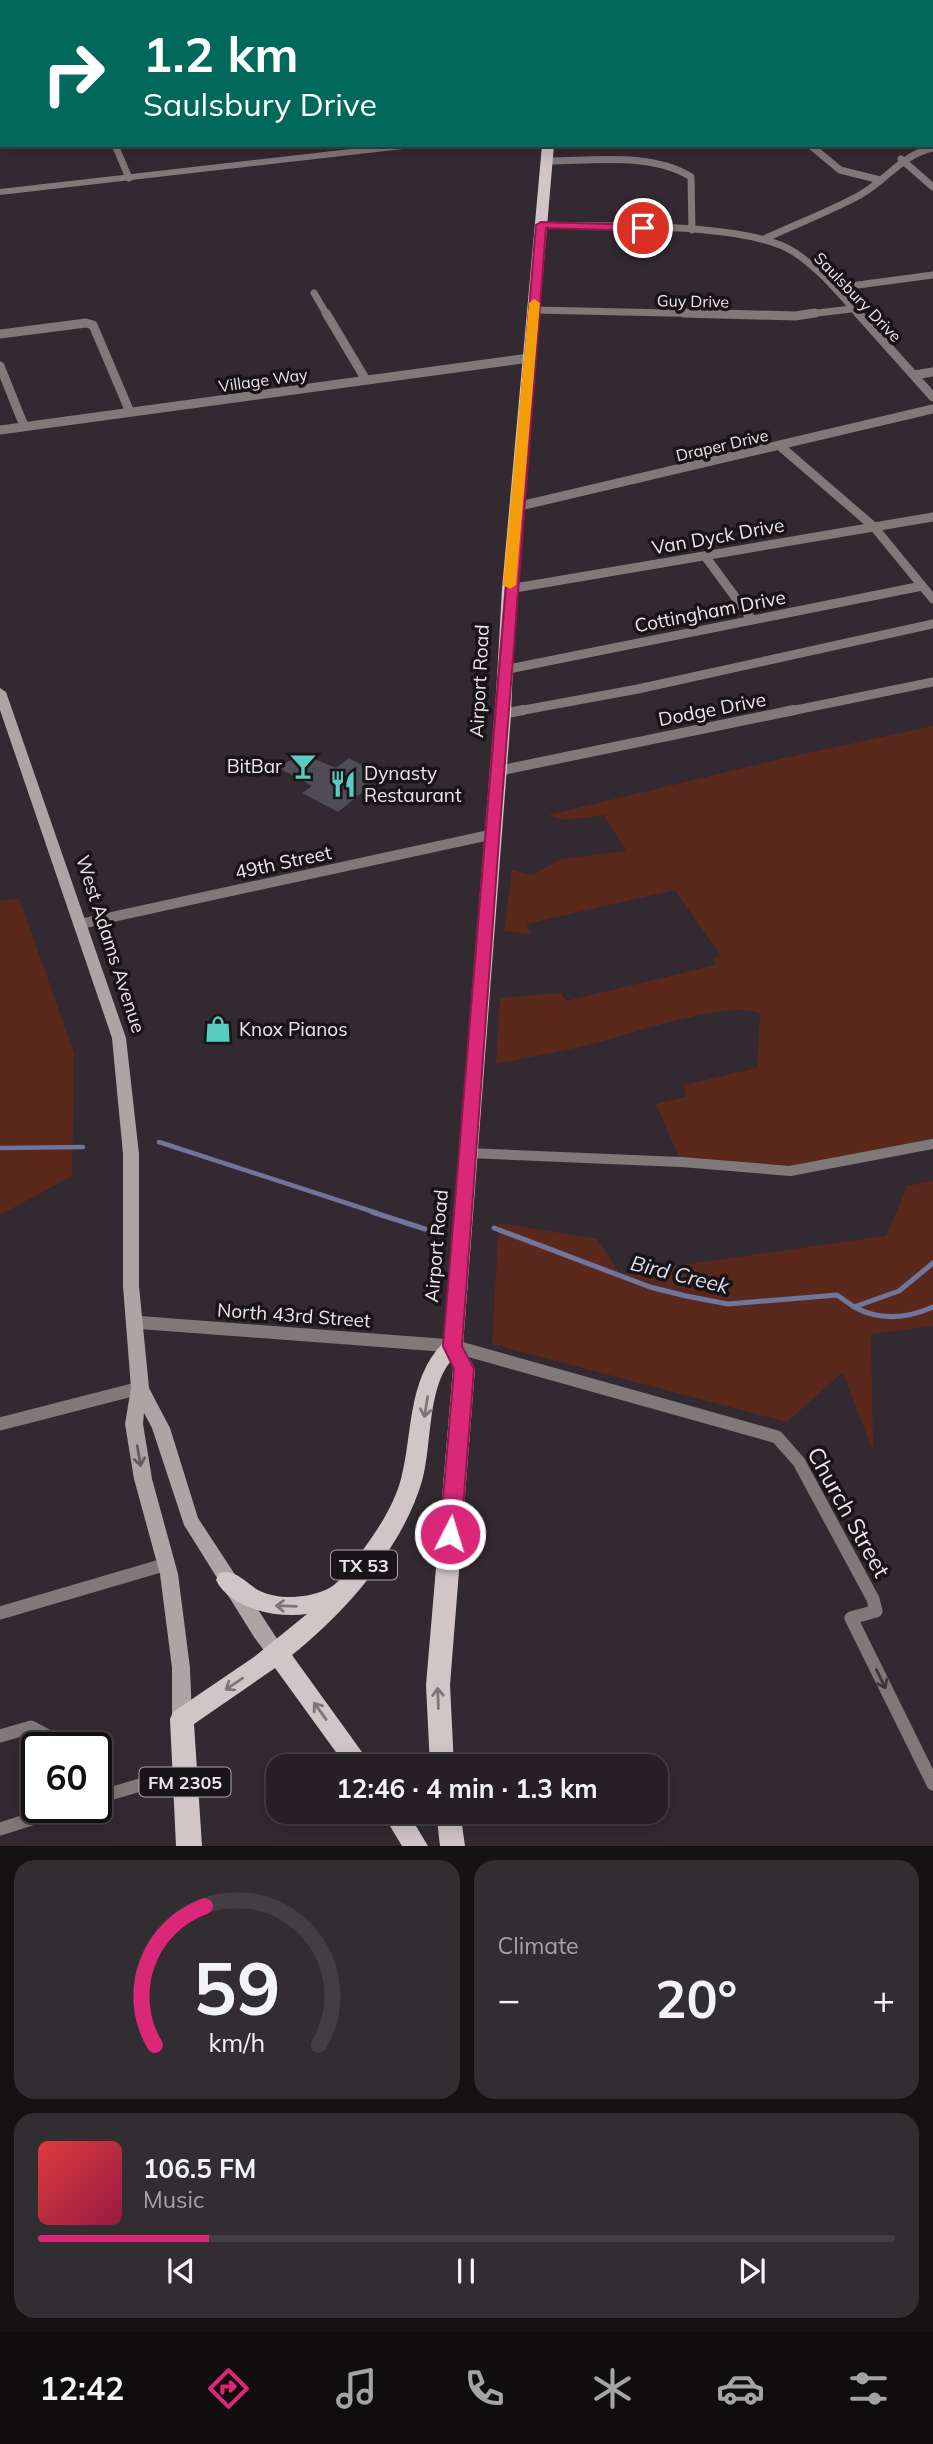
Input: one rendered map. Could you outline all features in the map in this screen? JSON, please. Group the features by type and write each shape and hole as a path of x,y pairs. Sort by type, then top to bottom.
{"main road":[{"name":"Airport Road","path":"441,1754 438,1685 464,1369 453,1346 503,714 509,589 547,153"},
{"name":"West Adams Avenue","path":"0,692 119,1038 130,1134 133,1322 141,1388 134,1424 137,1452 167,1564 181,1668 189,1846"},
{"name":"TX 53","path":"182,1719 306,1632 347,1588 381,1541 410,1483 420,1446 429,1386 435,1367 453,1346"},
{"name":"West Adams Avenue","path":"141,1388 161,1428 190,1520 278,1654"},
{"path":"228,1580 247,1596 287,1607 314,1604 347,1588"},
{"path":"278,1654 351,1754"},
{"path":"402,1824 416,1846"},
{"path":"450,1824 453,1846"}],"street":[{"path":"116,147 129,178"},
{"path":"0,192 395,147"},
{"path":"812,147 840,170 880,180"},
{"path":"764,239 860,194 912,152 933,148"},
{"path":"547,153 652,163 684,170 691,177 692,230"},
{"path":"901,159 933,187"},
{"name":"Saulsbury Drive","path":"541,225 715,230 764,239 794,252 835,289 933,397"},
{"path":"835,289 933,275"},
{"path":"314,293 366,380"},
{"name":"Guy Drive","path":"534,310 795,316 852,309"},
{"path":"0,334 86,323 93,325 130,412"},
{"name":"Village Way","path":"0,430 529,358"},
{"path":"0,366 24,426"},
{"path":"914,375 933,372"},
{"name":"Draper Drive","path":"516,507 933,409"},
{"path":"780,446 874,527 933,599"},
{"name":"Van Dyck Drive","path":"509,589 933,517"},
{"path":"705,556 752,620"},
{"name":"Cottingham Drive","path":"504,670 922,586"},
{"path":"503,714 651,686 933,624"},
{"name":"Dodge Drive","path":"498,771 933,682"},
{"name":"49th Street","path":"80,924 494,834"},
{"path":"468,1153 681,1162 790,1171 933,1144"},
{"name":"North 43rd Street","path":"133,1322 453,1346"},
{"name":"Church Street","path":"453,1346 777,1437 799,1462 873,1600 876,1611 851,1618 933,1784"},
{"path":"0,1424 141,1388"},
{"path":"0,1613 167,1564"},
{"path":"0,1736 32,1727 41,1732"},
{"path":"112,1793 184,1772"},
{"path":"0,1829 21,1822"}],"shaded area":[{"path":"933,726 933,1144 790,1171 681,1162 656,1104 686,1097 684,1085 757,1068 760,1014 746,1010 703,1014 592,1044 496,1064 500,998 561,993 566,1001 716,965 712,958 721,956 675,890 526,924 531,934 504,931 512,870 532,875 562,859 626,851 604,815 566,820 548,815 785,758"},
{"path":"19,898 74,1053 72,1176 0,1215 0,901"},
{"path":"933,1181 933,1326 871,1334 873,1452 843,1372 787,1422 492,1344 499,1223 597,1239 620,1274 886,1236 907,1186"}],"building":[{"name":"Dynasty Restaurant","path":"300,753 336,768 349,758 382,776 338,812 302,793 312,786 279,768"}],"waterway":[{"name":"Bird Creek","path":"159,1142 377,1213"},
{"name":"Bird Creek","path":"0,1148 83,1147"},
{"name":"Bird Creek","path":"372,1212 425,1229"},
{"name":"Bird Creek","path":"494,1228 650,1287 686,1296 728,1304 837,1295 854,1307"},
{"name":"Bird Creek","path":"854,1307 899,1291 933,1263"},
{"path":"854,1307 874,1315 893,1317 933,1307"}],"slow traffic":[{"path":"510,585 534,303"}],"place":[{"name":"BitBar","path":"303,766"},
{"name":"Dynasty Restaurant","path":"343,784"},
{"name":"Knox Pianos","path":"218,1029"}],"route":[{"path":"450,1534 464,1369 453,1346 503,714 509,589 541,225 643,228"}]}
